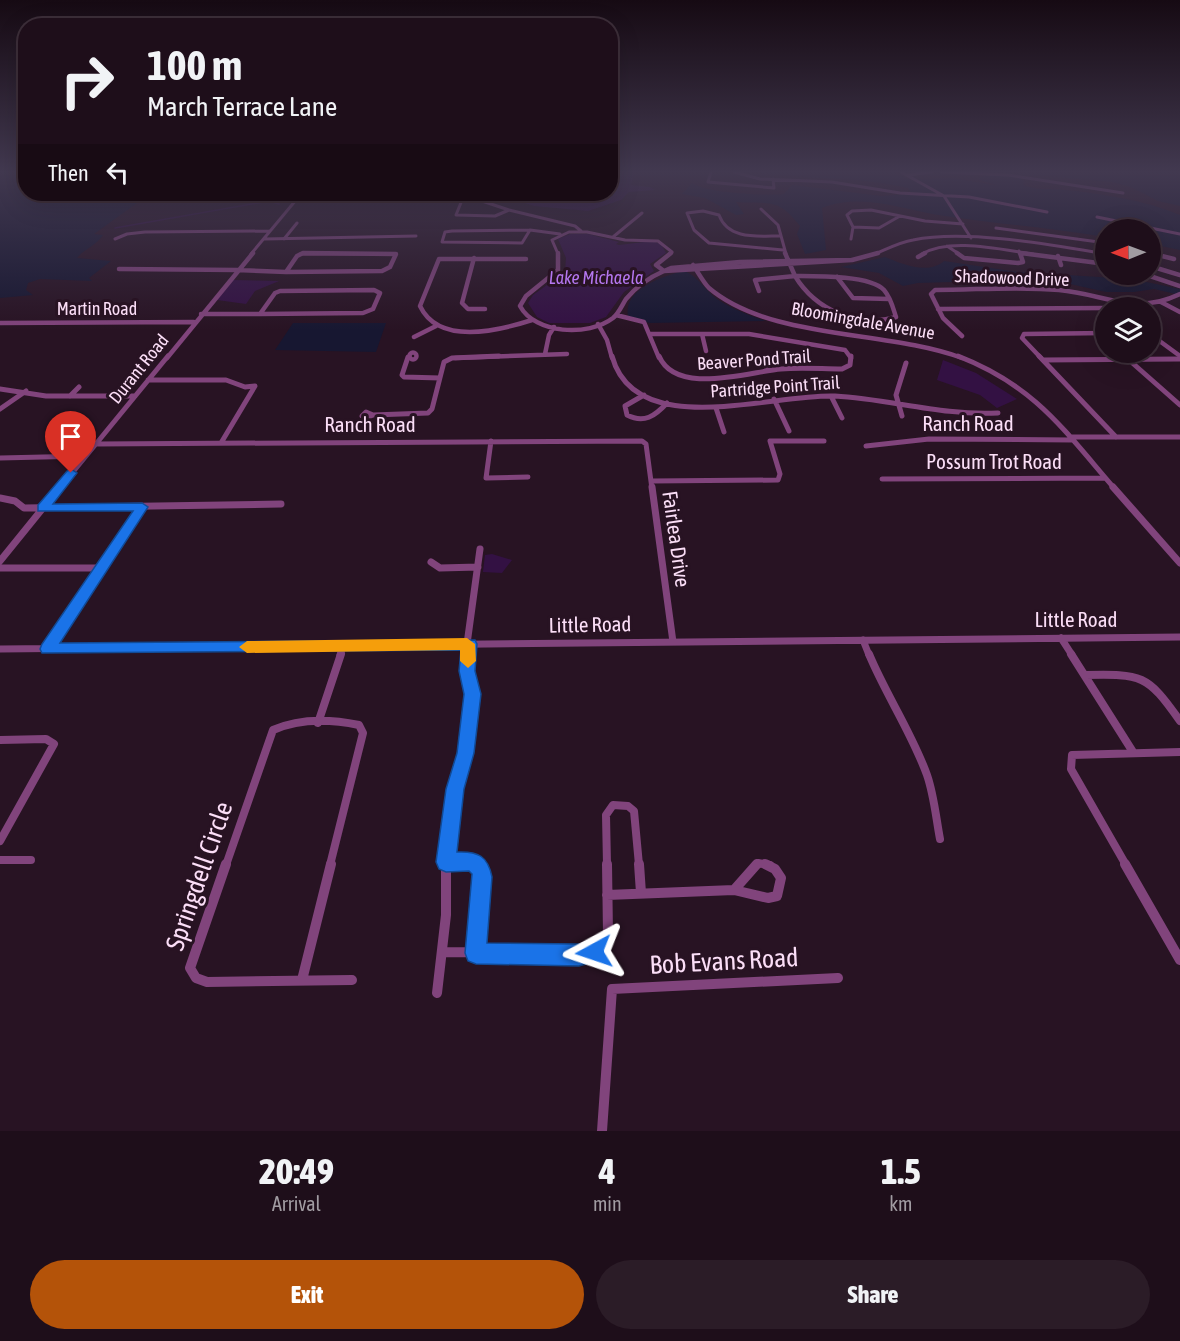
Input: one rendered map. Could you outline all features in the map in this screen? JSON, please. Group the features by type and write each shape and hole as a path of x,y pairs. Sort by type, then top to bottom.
{"street":[{"name":"Durant Road","path":"0,561 275,225"},
{"path":"284,239 295,225"},
{"path":"569,225 581,231 632,240 654,239 665,243 672,254 656,265 665,272"},
{"path":"613,237 626,225"},
{"path":"690,225 702,239 709,243 783,250"},
{"path":"723,225 732,233 780,236"},
{"path":"759,291 755,280 759,278 798,277 837,277 866,280 885,291 896,317 894,319 841,315 812,301 798,277 783,250 778,225"},
{"path":"851,239 853,227 879,228 885,225"},
{"path":"963,225 970,237"},
{"path":"1132,225 1180,234"},
{"path":"996,228 1095,241"},
{"path":"530,230 522,243 442,242 445,232 452,231 530,230 560,234 581,231"},
{"path":"115,240 127,234 145,232 270,231"},
{"path":"560,234 552,241 559,256 558,270 527,294 520,304 524,314 532,320 554,327 576,328 598,324 616,315 626,299 652,278 665,272 694,266 790,262 831,263 853,260 924,239 970,237 1095,253"},
{"path":"264,239 416,236"},
{"path":"1080,239 1080,250"},
{"path":"947,246 964,258 1018,263 1023,262 1019,251"},
{"path":"918,257 931,249 947,246 1019,251 1095,262"},
{"path":"119,269 286,272 384,271 390,268 396,255 303,253 297,256 286,272"},
{"path":"1058,256 1061,265"},
{"path":"1161,256 1174,259"},
{"path":"526,260 474,258 436,261 420,306 425,318 436,326 461,331 492,331 532,320"},
{"path":"474,258 462,303 468,309 485,309"},
{"name":"Bloomingdale Avenue","path":"694,266 713,289 742,307 780,321 906,341 966,359 999,375 1027,393 1071,438 1180,563"},
{"path":"1161,268 1180,274"},
{"path":"837,277 853,298 889,299"},
{"path":"1161,280 1180,286"},
{"path":"202,313 260,314 366,312 373,309 380,293 374,290 285,290 275,293 260,314"},
{"name":"Shadowood Drive","path":"962,336 943,318 931,294 935,290 1062,290 1095,299"},
{"name":"Shadowood Drive","path":"1161,302 1180,294"},
{"path":"1161,302 1180,312"},
{"path":"938,309 1095,308"},
{"path":"616,315 643,321 651,334"},
{"name":"Martin Road","path":"0,323 194,322"},
{"name":"Partridge Point Trail","path":"598,324 606,338 618,376 644,395 667,403 716,408 774,399 831,396 897,402 954,415 998,413"},
{"path":"414,337 436,326"},
{"path":"545,354 549,335 554,327"},
{"path":"1095,333 1024,334 1022,338 1116,437"},
{"name":"Beaver Pond Trail","path":"651,334 764,336 845,350 851,355 850,365 842,369 768,370 701,379 680,376 663,366 651,334"},
{"path":"702,334 706,351"},
{"path":"1161,342 1180,357"},
{"path":"373,415 428,413 432,409 444,362 452,358 567,354"},
{"path":"408,357 402,375 404,377 440,378"},
{"path":"1161,358 1180,357"},
{"path":"762,360 768,370"},
{"path":"1043,360 1095,360"},
{"path":"902,416 897,402 906,363"},
{"path":"1132,363 1180,405"},
{"path":"148,380 226,380 245,387 255,386 221,443"},
{"path":"70,396 79,387"},
{"path":"0,389 26,391 42,396 135,396"},
{"path":"0,409 26,391"},
{"path":"644,395 625,406 627,415 639,419 652,418 667,403"},
{"path":"831,396 842,418"},
{"path":"774,399 789,430"},
{"path":"716,408 724,432"},
{"name":"Ranch Road","path":"866,446 873,442 906,440 1180,436"},
{"path":"491,441 486,478 528,477"},
{"path":"652,481 778,480 780,474 770,441 824,441"},
{"name":"Ranch Road","path":"96,444 644,442"},
{"name":"Fairlea Drive","path":"644,442 652,481 673,642"},
{"path":"0,458 86,456"},
{"name":"Possum Trot Road","path":"882,479 1106,478"},
{"path":"0,498 15,501 24,508 280,504"},
{"path":"47,649 142,507"},
{"path":"437,993 442,952 446,862 455,789 465,753 472,694 467,671 468,644 480,549"},
{"path":"431,562 440,568 477,567"},
{"path":"0,568 100,568"},
{"name":"Little Road","path":"0,650 1180,637"},
{"path":"1062,638 1133,752"},
{"path":"862,640 886,694 910,734 928,777 940,839"},
{"path":"318,723 343,645"},
{"path":"1085,675 1143,677 1156,687 1180,721"},
{"name":"Springdell Circle","path":"302,980 363,733 358,725 285,723 273,730 190,968 196,978 207,982 352,980"},
{"path":"0,740 46,739 54,744 0,841"},
{"path":"1180,752 1078,753 1072,755 1070,761 1071,769 1180,960"},
{"path":"442,952 579,955 594,952 608,934 606,815 613,806 621,805 634,811 641,893"},
{"path":"0,860 31,860"},
{"path":"446,862 474,861 481,870 483,877 476,953"},
{"path":"607,895 734,890 768,898 777,896 782,888 782,878 776,868 768,863 759,863 734,890"},
{"name":"Bob Evans Road","path":"602,1131 601,1104 607,1067 612,989 838,978"}],"shaded area":[{"path":"0,225 107,225 94,234 103,235 97,242 77,258 111,261 89,278 92,281 40,279 28,283 26,290 33,295 0,298"},
{"path":"799,225 824,225 826,250 805,254 797,234"},
{"path":"1015,225 1095,225 1095,236 1065,231"},
{"path":"1161,225 1180,225 1180,250 1161,246"},
{"path":"885,257 923,268 938,265 944,261 1018,272 1095,277 1095,285 1161,285 1180,289 1180,295 1154,289 1106,292 1061,282 1018,280 918,283 903,286 879,273 841,267"},
{"path":"684,271 693,276 723,303 766,321 649,323 628,316 628,307 638,291 656,280"},
{"path":"293,323 386,323 376,352 275,350"}],"water":[{"name":"Lake Michaela","path":"570,234 588,234 619,242 616,244 619,245 652,241 661,244 666,253 650,264 654,271 624,292 606,317 590,323 549,323 537,317 528,303 533,295 565,272 566,258 558,239"},
{"path":"232,280 279,281 255,291 246,304 217,300"},
{"path":"943,360 976,373 1017,399 997,408 980,395 937,380"},
{"path":"492,554 512,560 502,573 483,572 485,555"}],"waterway":[{"path":"115,228 133,225"}],"slow traffic":[{"path":"247,647 469,644 468,661"}],"route":[{"path":"71,473 43,508 142,507 47,649 469,644 467,671 472,694 465,753 455,789 446,862 474,861 479,864 481,870 483,877 476,953 579,955 594,952"}]}
